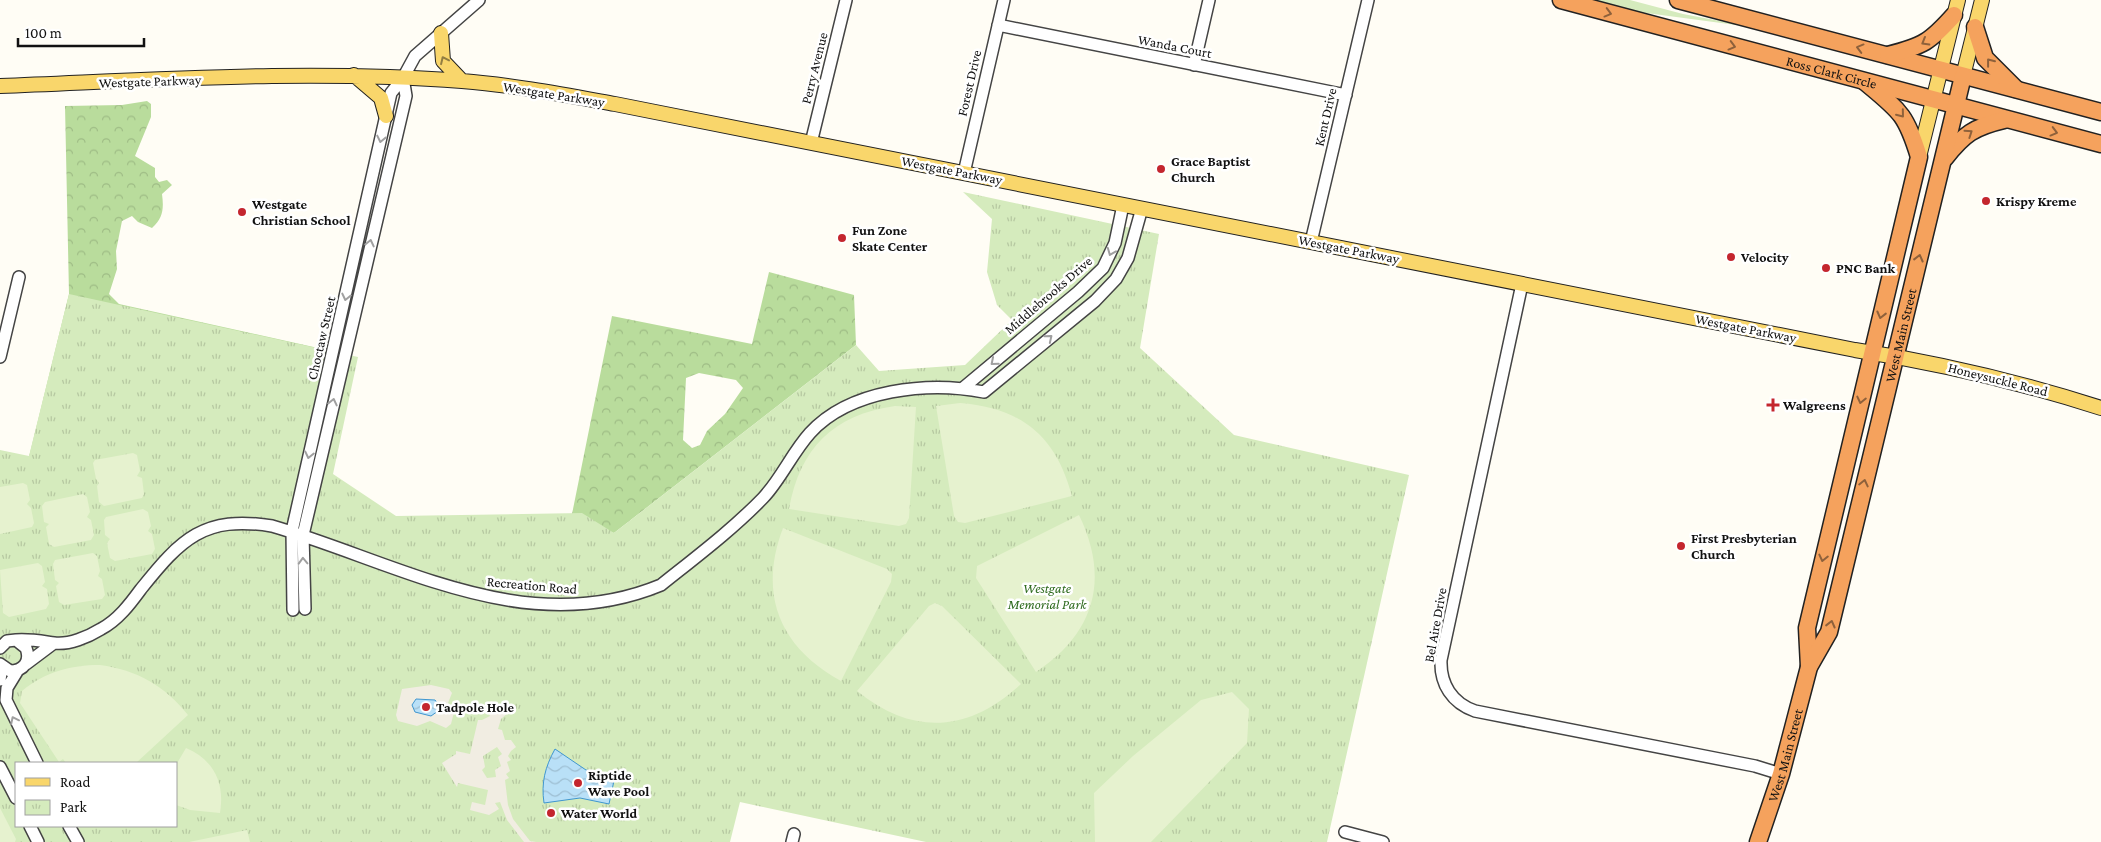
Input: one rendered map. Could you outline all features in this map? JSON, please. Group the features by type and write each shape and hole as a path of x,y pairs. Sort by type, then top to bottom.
{"highway":[{"name":"Ross Clark Circle","path":"1563,0 2101,144"},
{"path":"1678,0 2101,112"},
{"path":"1886,55 1922,45 1934,37 1956,7"},
{"path":"1975,27 1985,58 2016,89"},
{"name":"West Main Street","path":"1758,842 1781,774 1809,667 1829,632 1963,76"},
{"path":"1866,82 1898,109 1906,119 1920,157"},
{"path":"1942,162 1960,139 1974,129 2006,119"},
{"name":"West Main Street","path":"1809,667 1807,628 1920,157"}],"main road":[{"name":"West Main Street","path":"1963,76 1982,0"},
{"name":"West Main Street","path":"1920,157 1956,7"},
{"path":"441,33 443,61 462,81"},
{"name":"Westgate Parkway","path":"0,86 285,76 354,76 462,81 577,97 1894,356"},
{"path":"354,76 381,98 386,116"},
{"name":"Honeysuckle Road","path":"1894,356 1990,375 2101,408"}],"street":[{"name":"Choctaw Street","path":"299,610 297,533 391,93 403,78 415,56 479,0"},
{"name":"Perry Avenue","path":"811,143 846,0"},
{"name":"Forest Drive","path":"964,173 1004,0"},
{"path":"1194,65 1209,0"},
{"name":"Kent Drive","path":"1311,242 1368,0"},
{"name":"Wanda Court","path":"998,25 1346,95"},
{"name":"Choctaw Street","path":"297,533 406,96 403,78"},
{"name":"Middlebrooks Drive","path":"963,388 1078,292 1103,268 1115,242 1123,205"},
{"name":"Recreation Road","path":"0,637 54,643 85,637 110,623 174,553 204,529 224,523 243,522 272,526 297,533 396,570 467,593 563,604 593,603 622,598 661,584 730,528 764,496 803,442 833,414 852,403 890,392 963,388 984,392 1094,300 1116,279 1128,258 1142,208"},
{"path":"0,355 19,277"},
{"name":"Bel Aire Drive","path":"1522,284 1442,653 1441,666 1445,686 1458,702 1475,711 1755,766 1781,774"},
{"path":"0,648 14,640 23,644 28,652 22,667 7,688 6,700 37,762"},
{"name":"Recreation Road","path":"22,667 54,643"},
{"path":"0,680 1,665 10,670 22,667"},
{"path":"0,767 15,796"},
{"path":"30,827 38,842"},
{"path":"70,827 78,842"},
{"path":"1345,832 1383,842"}],"green space":[{"path":"1589,0 1630,0 1736,25 1624,10"},
{"path":"147,101 151,104 151,117 135,156 155,168 155,177 159,182 167,180 172,185 162,194 162,213 152,228 138,222 132,216 122,221 116,251 117,269 109,294 119,304 327,350 29,457 69,294 65,106 122,105"},
{"name":"Westgate Memorial Park","path":"963,192 1159,234 1140,348 1234,435 1409,475 1327,842 926,842 740,802 730,842 0,842 0,450 29,456 69,294 358,357 333,474 396,516 582,513 614,533 856,345 879,371 965,365 1012,320 997,305 987,272 992,219"},
{"path":"769,272 854,295 856,345 614,533 571,519 612,316 752,344","holes":["699,373 736,380 743,388 725,414 707,431 700,445 692,448 683,440 686,378"]},
{"path":"960,403 1001,411 1033,429 1046,442 1056,457 1072,496 965,523 958,522 954,516 936,406"},
{"path":"895,406 916,407 909,518 906,524 899,526 789,509 801,468 823,438 837,426 854,417"},
{"path":"133,453 137,455 140,471 137,476 142,478 144,494 142,498 104,506 99,502 97,486 99,483 96,479 93,463 95,460"},
{"path":"23,483 27,485 30,500 27,504 31,508 34,523 32,527 0,534 0,487"},
{"path":"83,494 87,497 90,512 87,517 91,520 94,535 91,540 54,547 49,544 46,527 49,524 44,522 42,506 45,502"},
{"path":"143,509 148,512 151,526 148,531 152,534 155,549 152,554 115,561 110,558 107,543 110,539 105,535 104,520 106,517"},
{"path":"1079,515 1094,561 1095,583 1091,603 1084,622 1072,640 1056,657 1036,672 976,578 977,566"},
{"path":"783,528 887,569 892,574 891,582 841,681 802,652 789,635 779,616 774,596 773,575 776,552"},
{"path":"93,553 97,556 100,571 98,576 102,579 105,595 102,599 64,605 59,602 56,586 59,583 55,580 53,564 55,560"},
{"path":"38,563 42,566 45,582 42,586 47,589 49,604 46,609 9,617 3,613 0,570"},
{"path":"935,603 942,606 1021,684 1001,700 981,712 961,720 940,723 899,716 878,706 857,691 929,606"},
{"path":"100,665 138,675 170,696 188,715 137,762 65,762 63,759 59,762 20,703 22,691 49,674 78,666"},
{"path":"1232,692 1249,709 1247,743 1151,842 1095,842 1094,793 1133,756 1201,700"},
{"path":"186,748 204,759 210,766 219,782 221,792 220,813 190,810 178,806 178,762"},
{"path":"0,808 16,839 15,842 0,842"},
{"path":"247,830 250,842 189,842"}],"shaded area":[{"path":"431,685 449,689 452,693 448,703 454,712 451,724 446,728 430,721 417,726 398,721 396,715 402,689"},
{"path":"505,705 509,712 501,719 498,729 502,730 505,740 511,740 516,747 508,756 511,760 507,762 510,771 506,774 509,778 505,780 508,805 513,819 530,841 536,842 524,842 507,820 500,802 495,803 499,809 489,815 470,810 472,802 485,805 488,790 458,783 457,787 442,763 456,754 456,751 470,754 478,720 490,716 489,714 494,707 504,710","holes":["497,747 502,754 498,757 501,766 495,770 496,777 487,778 482,770 485,767 483,756"]}],"water":[{"name":"Tadpole Hole","path":"416,699 435,700 438,704 438,711 431,716 415,712 412,705"},
{"name":"Riptide Wave Pool","path":"555,749 586,770 615,776 609,804 580,798 544,803 545,775"}],"place":[{"name":"Grace Baptist Church","path":"1161,169"},
{"name":"Krispy Kreme","path":"1986,201"},
{"name":"Westgate Christian School","path":"242,212"},
{"name":"Fun Zone Skate Center","path":"842,238"},
{"name":"Velocity","path":"1731,257"},
{"name":"PNC Bank","path":"1826,268"},
{"name":"Walgreens","path":"1773,405"},
{"name":"First Presbyterian Church","path":"1681,546"},
{"name":"Tadpole Hole","path":"426,707"},
{"name":"Riptide Wave Pool","path":"578,783"},
{"name":"Water World","path":"551,813"}]}
